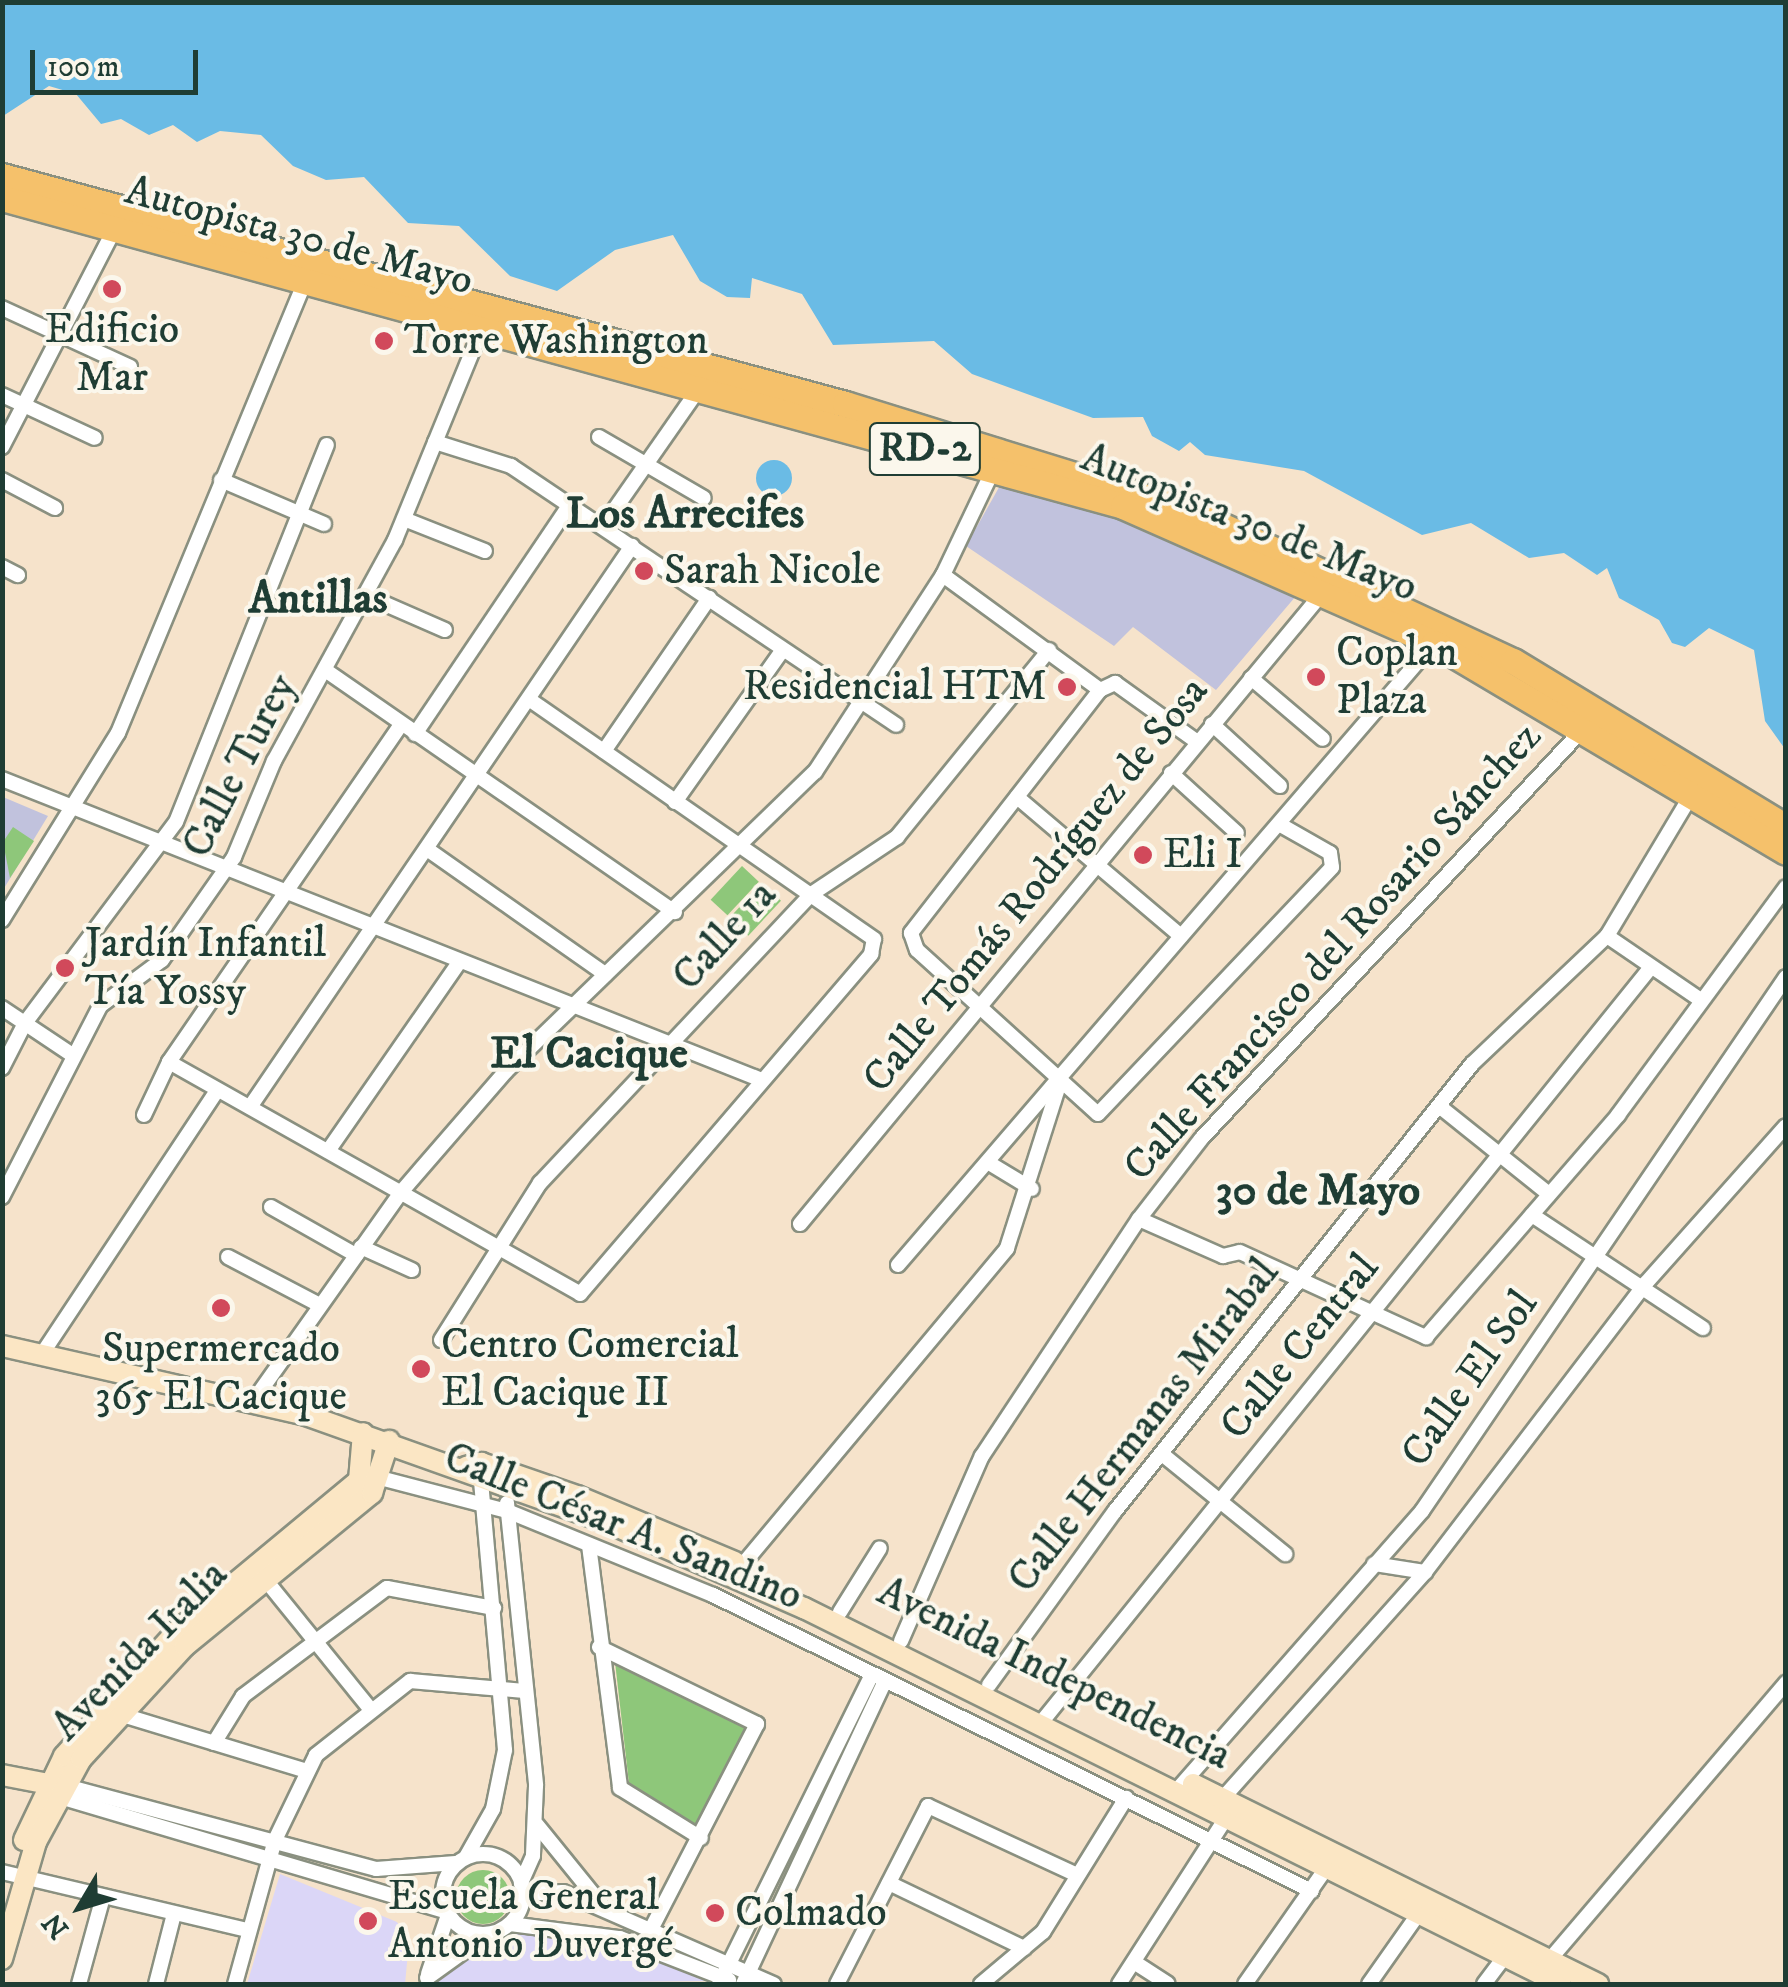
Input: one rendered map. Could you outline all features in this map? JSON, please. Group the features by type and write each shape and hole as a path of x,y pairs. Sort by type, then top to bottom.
{"highway":[{"name":"Autopista 30 de Mayo","path":"2,176 1191,510 1388,596 1786,827"},
{"name":"Autopista 30 de Mayo","path":"2,198 701,386 998,458 1325,590 1434,643 1585,728 1786,852"}],"main road":[{"name":"Avenida Independencia","path":"2,1346 254,1400 508,1480 840,1612 864,1630 902,1641 920,1658 989,1685 1044,1719"},
{"name":"Avenida Italia","path":"2,1910 13,1875 58,1789 113,1712 359,1480 363,1433"},
{"path":"384,1479 389,1440"},
{"name":"Avenida Italia","path":"259,1572 384,1479"},
{"name":"Avenida Independencia","path":"738,1570 1228,1806 1544,1967 1561,1984"},
{"path":"2,1775 58,1789"},
{"name":"Avenida Independencia","path":"1228,1806 1327,1867 1352,1871"},
{"name":"Avenida Italia","path":"2,1959 13,1875"},
{"name":"Avenida Independencia","path":"1423,1907 1505,1956 1593,1984"}],"street":[{"path":"2,447 116,226"},
{"path":"2,920 75,810 118,732 306,279"},
{"path":"2,308 130,368"},
{"name":"Calle Turey","path":"2,1196 71,1054 110,994 162,960 225,871 274,761 328,672 404,520 482,328"},
{"path":"604,526 701,386"},
{"path":"2,395 95,438"},
{"path":"598,437 704,498"},
{"path":"435,442 511,466 896,725"},
{"path":"2,1068 24,1023 163,846 296,511 327,445"},
{"path":"254,1400 402,1190 571,1006 742,848 815,772 944,575 998,458"},
{"path":"2,480 54,508"},
{"path":"221,480 324,524"},
{"path":"415,734 570,503"},
{"path":"404,520 486,551"},
{"path":"250,1107 632,546"},
{"path":"2,567 18,575"},
{"path":"944,575 1100,690"},
{"name":"Calle Tomás Rodríguez de Sosa","path":"800,1224 982,1008 1095,861 1325,590"},
{"path":"367,596 445,630"},
{"path":"604,752 709,598"},
{"path":"898,1265 1434,643"},
{"name":"Calle 1a","path":"441,1340 540,1183 672,1047 810,895 897,837 1049,650"},
{"path":"676,802 782,651"},
{"path":"328,672 675,912"},
{"path":"1250,678 1323,740"},
{"path":"1196,741 1115,683 1100,690 911,934 916,950 1106,1116 1332,868 1330,853 1279,824"},
{"path":"169,1062 215,1094 250,1107 402,1190 578,1294 871,954 874,938 530,700"},
{"path":"144,1115 169,1062 402,724"},
{"path":"1212,724 1280,786"},
{"name":"Calle Francisco del Rosario Sánchez","path":"902,1641 982,1456 1139,1218 1201,1139 1585,728"},
{"path":"1171,773 1237,833"},
{"path":"2,779 284,897 762,1080"},
{"name":"Calle Hermanas Mirabal","path":"989,1685 1162,1454 1439,1106 1607,936 1692,794"},
{"path":"1017,797 1181,936"},
{"path":"427,850 605,974"},
{"path":"1139,1218 1222,1256 1240,1252 1298,1286 1370,1318 1426,1337 1549,1194 1786,888"},
{"path":"1607,936 1698,998"},
{"path":"328,1150 458,964"},
{"name":"Calle Central","path":"1044,1719 1651,967"},
{"name":"Calle El Sol","path":"1178,1785 1422,1511 1786,977"},
{"path":"2,1008 71,1054"},
{"path":"738,1570 1008,1248 1032,1189 1060,1078"},
{"path":"42,1354 215,1094"},
{"path":"1439,1106 1549,1194"},
{"path":"1118,1984 1216,1843 1228,1806 1425,1572 1647,1284 1786,1126"},
{"path":"988,1163 1032,1189"},
{"path":"272,1207 358,1251 412,1270"},
{"path":"1532,1214 1647,1284 1703,1328"},
{"path":"228,1257 320,1306"},
{"path":"1162,1454 1285,1554"},
{"path":"426,1981 447,1913 444,1882 480,1833 502,1783 502,1689 475,1469"},
{"name":"Calle César A. Sandino","path":"384,1479 478,1501 589,1545 879,1676 1312,1891"},
{"path":"508,1480 507,1511 537,1825 510,1924"},
{"path":"589,1545 600,1647 624,1796 701,1838"},
{"path":"840,1612 880,1548"},
{"path":"1374,1564 1425,1572"},
{"path":"259,1572 370,1709"},
{"path":"214,1743 242,1696 387,1588 494,1608"},
{"path":"743,1981 879,1676 864,1630"},
{"path":"600,1647 757,1724 651,1929"},
{"path":"724,1975 879,1676 920,1658"},
{"path":"235,1984 275,1840 304,1770 370,1709 423,1678 525,1691"},
{"path":"1544,1967 1786,1682"},
{"path":"113,1712 304,1770"},
{"path":"58,1789 275,1840 376,1869 433,1868 461,1860 500,1857 522,1888 563,1892 651,1929 724,1975"},
{"path":"58,1789 447,1913 489,1934"},
{"path":"981,1984 1024,1948 1078,1875 1126,1798"},
{"path":"837,1984 932,1805 1078,1875"},
{"path":"537,1825 566,1870 618,1915"},
{"path":"433,1868 480,1833"},
{"path":"1245,1984 1327,1867"},
{"path":"13,1875 248,1930"},
{"path":"889,1883 1024,1948"},
{"path":"79,1984 104,1897"},
{"path":"1369,1984 1423,1907"},
{"path":"156,1984 174,1914"},
{"path":"426,1981 489,1934 510,1924 620,1938 743,1981 774,1984"},
{"path":"1484,1984 1505,1956"},
{"path":"1134,1962 1168,1984"}],"shaded area":[{"path":"1002,482 1155,532 1296,596 1216,690 1133,627 1114,646 966,546"},
{"path":"3,797 48,816 3,890"},
{"path":"280,1874 397,1922 409,1942 405,1984 247,1984"},
{"path":"519,1929 627,1948 712,1981 431,1984 484,1937"}],"green space":[{"path":"13,827 34,841 10,878 3,842"},
{"path":"742,866 759,882 727,915 711,900"},
{"path":"762,883 781,901 748,936 729,918"},
{"path":"615,1662 749,1723 696,1828 630,1792"},
{"path":"483,1870 502,1878 510,1897 502,1916 483,1924 464,1916 456,1897 464,1878"}],"water":[{"path":"2,3 1785,3 1785,749 1765,721 1754,650 1709,628 1685,647 1672,643 1659,620 1619,598 1607,568 1597,575 1564,553 1529,558 1471,523 1422,535 1304,471 1205,455 1190,442 1179,451 1152,436 1143,417 1093,418 972,374 934,341 833,345 802,294 752,278 750,298 727,297 700,281 673,235 615,250 557,291 510,276 459,226 408,223 364,177 326,180 293,166 261,135 220,131 197,142 173,125 149,135 121,119 101,124 76,94 49,86 3,116"},
{"path":"774,460 787,465 792,478 787,491 774,496 761,491 756,478 761,465"}],"place":[{"name":"Edificio Mar","path":"112,289"},
{"name":"Torre Washington","path":"384,341"},
{"name":"Sarah Nicole","path":"644,571"},
{"name":"Coplan Plaza","path":"1316,677"},
{"name":"Residencial HTM","path":"1067,687"},
{"name":"Eli I","path":"1143,855"},
{"name":"Jardín Infantil Tía Yossy","path":"65,968"},
{"name":"Supermercado 365 El Cacique","path":"221,1308"},
{"name":"Centro Comercial El Cacique II","path":"421,1369"},
{"name":"Colmado","path":"715,1913"},
{"name":"Escuela General Antonio Duvergé","path":"368,1921"}],"district":[{"name":"Los Arrecifes","path":"685,515"},
{"name":"Antillas","path":"318,600"},
{"name":"El Cacique","path":"589,1055"},
{"name":"30 de Mayo","path":"1318,1192"}]}
